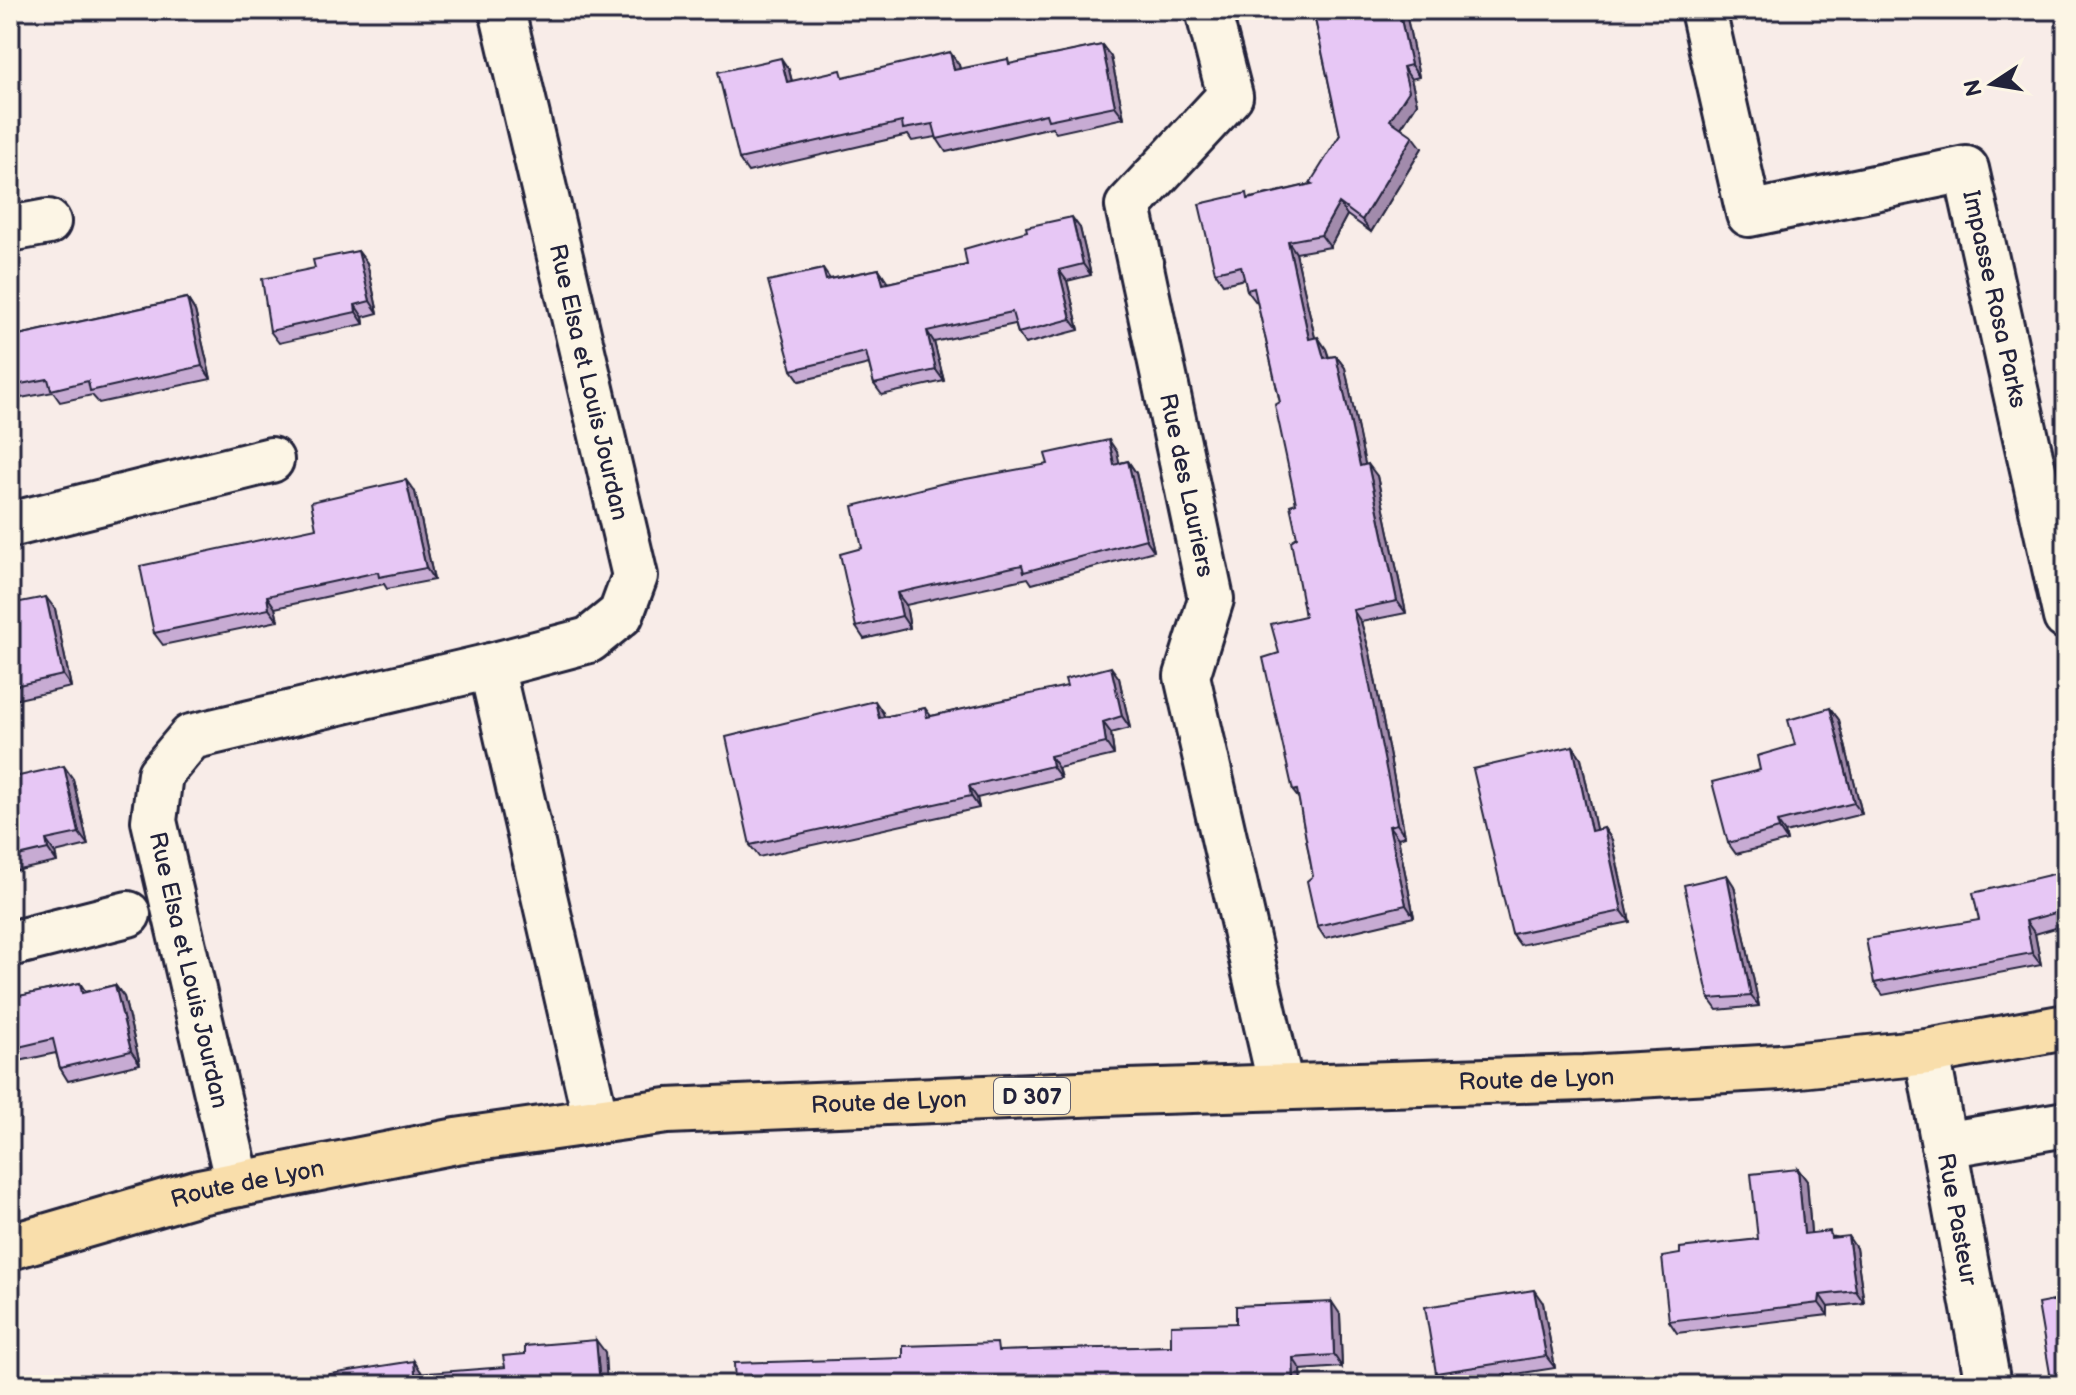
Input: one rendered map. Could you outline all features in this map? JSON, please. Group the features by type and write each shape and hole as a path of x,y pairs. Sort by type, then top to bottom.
{"main road":[{"name":"Route de Lyon","path":"10,1247 199,1192 238,1184 456,1141 683,1110 1584,1078 1780,1067 1927,1052 2066,1027"}],"street":[{"name":"Rue Elsa et Louis Jourdan","path":"238,1184 154,821 160,774 191,737 589,640 621,614 635,576 502,10"},
{"name":"Rue des Lauriers","path":"1208,10 1230,96 1128,206 1211,599 1187,676 1281,1087"},
{"name":"Impasse Rosa Parks","path":"1703,10 1749,214 1966,169 2066,617"},
{"path":"10,525 271,460"},
{"path":"491,666 596,1121"},
{"path":"10,944 128,914"},
{"name":"Rue Pasteur","path":"1927,1052 1988,1385"},
{"path":"1944,1145 2066,1124"}],"building":[{"path":"1313,10 1399,10 1411,65 1403,67 1409,91 1390,120 1413,136 1362,220 1339,203 1321,235 1288,241 1309,339 1318,337 1324,358 1336,356 1360,466 1368,464 1397,601 1353,610 1397,824 1389,826 1406,905 1317,926 1307,881 1313,876 1297,790 1293,791 1263,658 1279,653 1271,624 1305,616 1291,541 1297,537 1290,505 1296,503 1275,405 1280,402 1254,288 1247,290 1241,266 1215,272 1199,204 1247,193 1248,199 1312,184 1340,135"},
{"path":"1102,45 1115,106 1048,120 1046,114 937,139 933,124 903,129 902,122 739,159 718,72 781,58 787,82 841,70 843,77 950,52 954,70 1008,59 1009,64"},
{"path":"1072,217 1083,264 1059,270 1071,319 1018,333 1012,312 927,331 936,370 874,384 866,352 792,370 768,281 823,269 826,280 879,269 883,284 967,265 964,249 1027,231 1026,227"},
{"path":"358,251 370,301 355,305 356,312 270,331 262,279 315,268 313,260"},
{"path":"187,298 202,366 90,391 88,381 51,390 48,379 10,386 10,337"},
{"path":"1109,440 1114,465 1128,461 1146,539 1024,572 1022,565 897,593 902,616 856,627 840,554 862,548 853,506 944,483 1048,464 1045,454"},
{"path":"406,480 426,568 379,577 378,572 267,596 269,609 154,633 140,566 316,528 311,502"},
{"path":"46,597 63,675 10,687 10,604"},
{"path":"1111,667 1122,716 1103,722 1106,743 1050,756 1052,766 969,786 971,796 750,845 726,737 875,701 879,718 925,708 927,717 1067,686 1065,679"},
{"path":"1830,708 1854,803 1777,822 1779,829 1728,843 1712,782 1760,770 1757,756 1795,745 1788,720"},
{"path":"1573,746 1591,831 1604,828 1622,911 1512,934 1473,769"},
{"path":"64,766 79,833 46,840 48,849 10,858 10,778"},
{"path":"2066,871 2066,910 2026,921 2032,953 1874,983 1866,939 1979,920 1973,893"},
{"path":"1727,875 1751,996 1709,999 1684,885"},
{"path":"80,983 82,993 115,985 131,1051 60,1068 53,1039 10,1049 10,998"},
{"path":"1798,1169 1804,1234 1830,1231 1831,1238 1848,1236 1856,1291 1820,1295 1819,1303 1669,1321 1662,1257 1680,1254 1680,1248 1758,1239 1751,1174"},
{"path":"1534,1290 1546,1356 1436,1373 1425,1307"},
{"path":"2064,1294 2066,1385 2052,1385 2038,1304 2064,1299"},
{"path":"1332,1302 1334,1355 1293,1358 1294,1385 735,1385 734,1363 903,1358 903,1346 997,1343 998,1351 1171,1346 1171,1325 1236,1323 1236,1306"},
{"path":"596,1340 600,1385 285,1385 330,1377 330,1374 414,1361 415,1374 505,1367 503,1356 525,1354 525,1346"}]}
